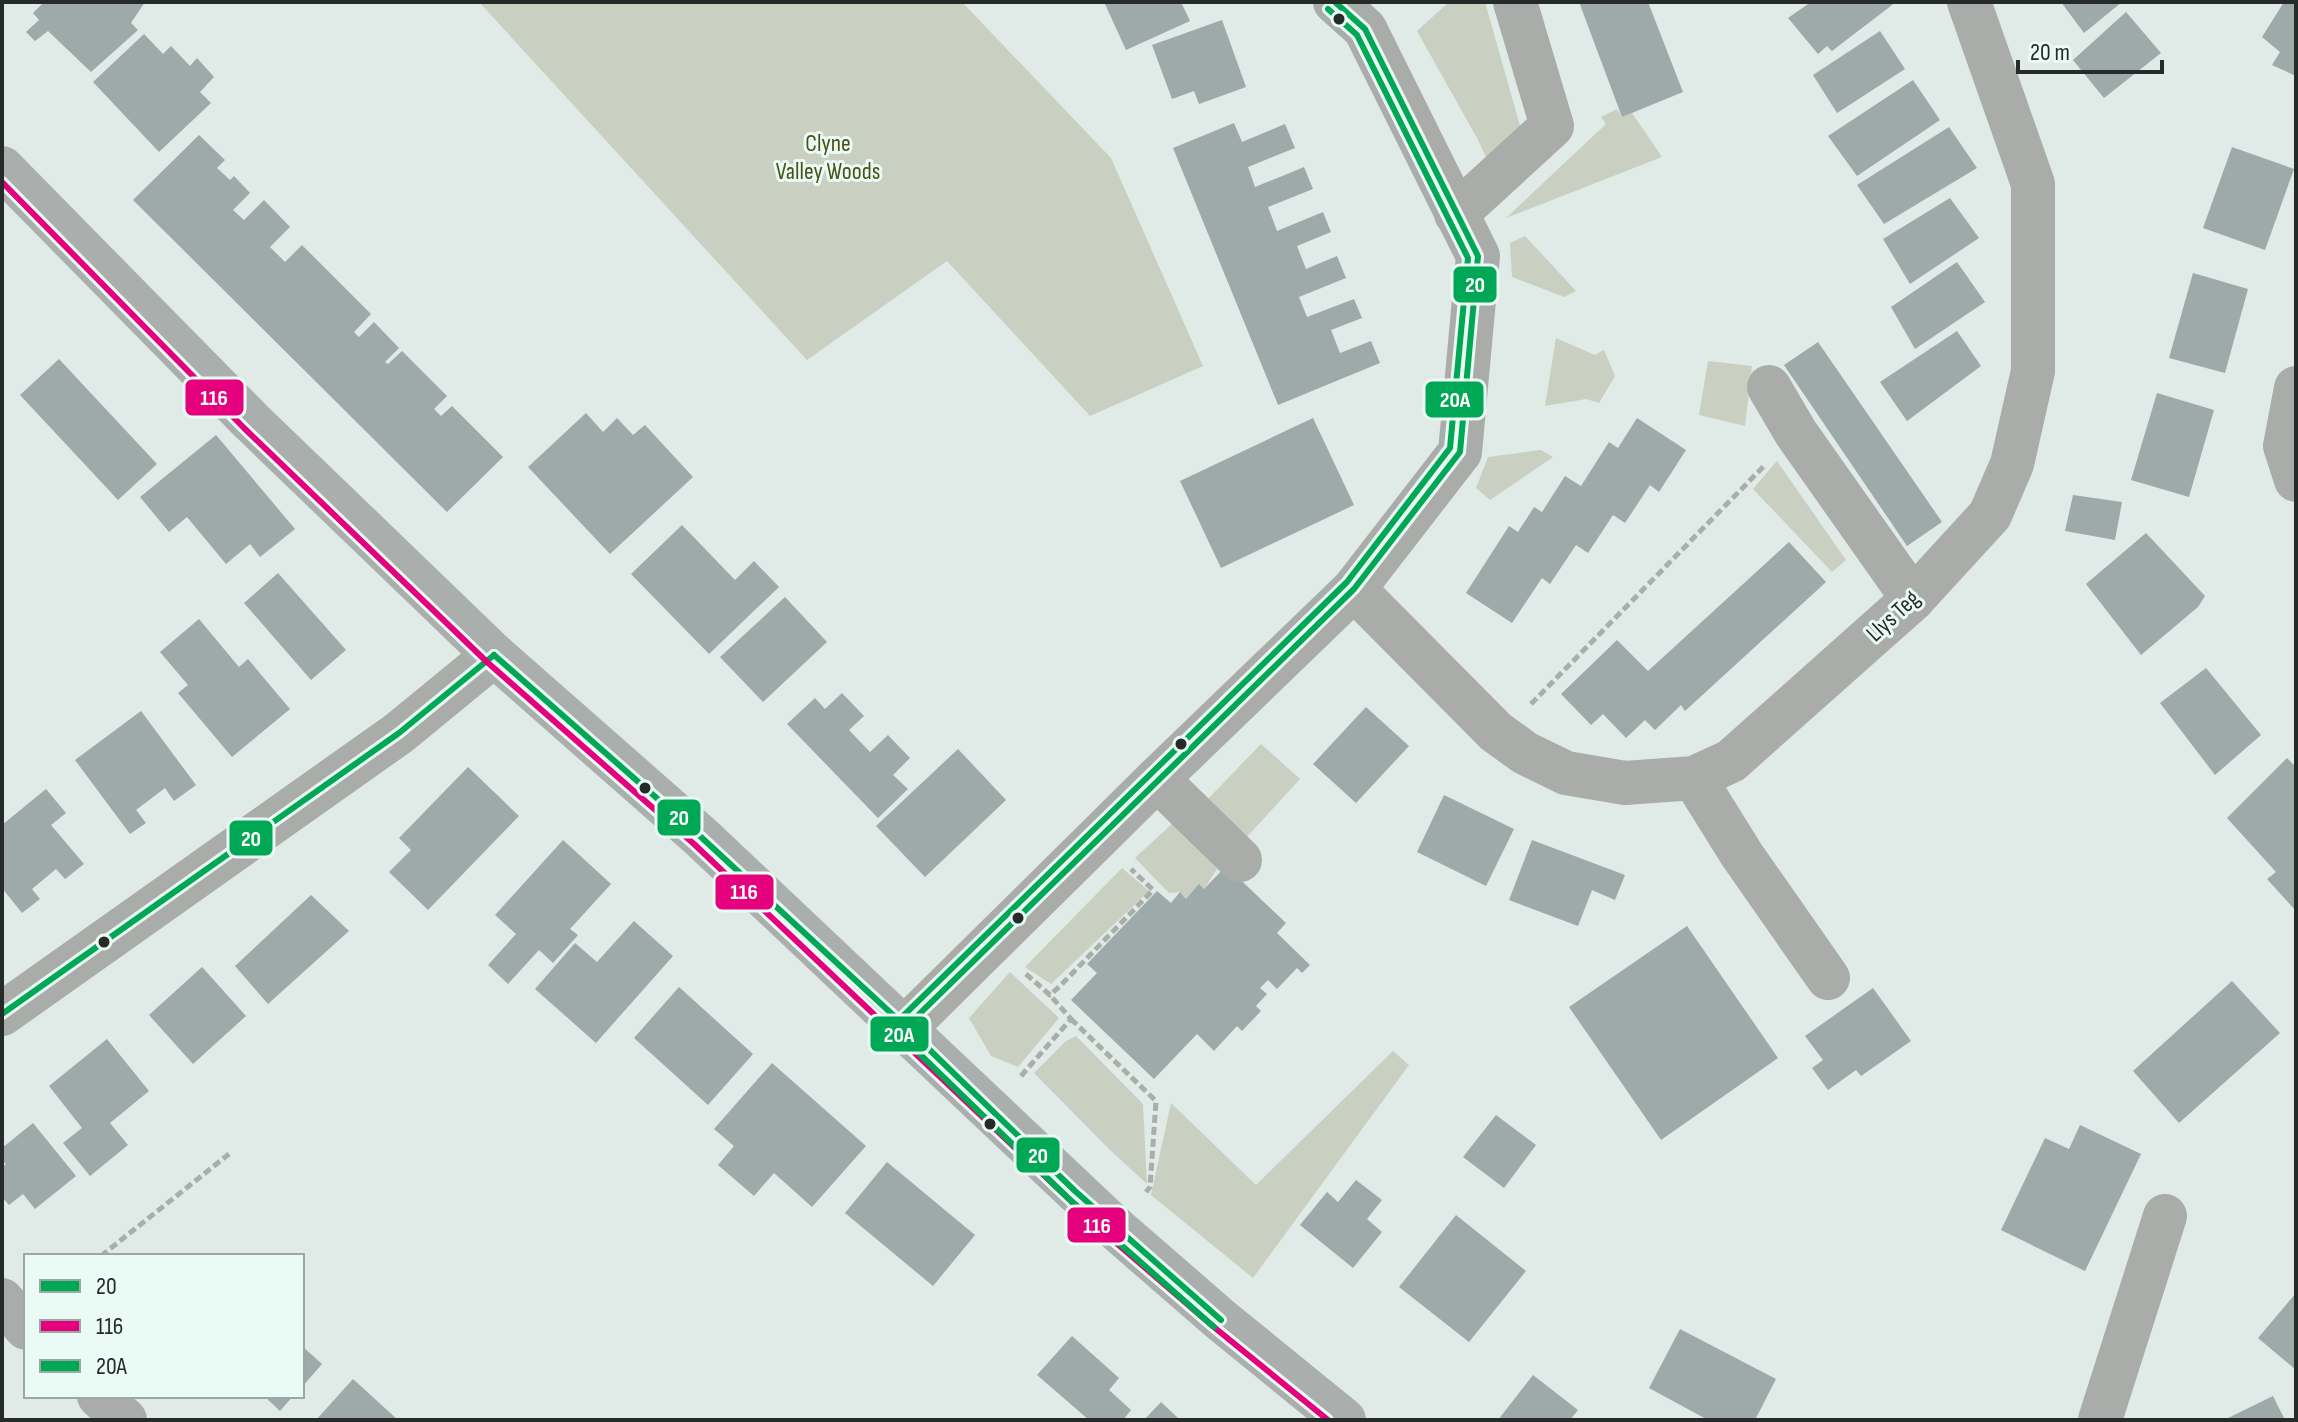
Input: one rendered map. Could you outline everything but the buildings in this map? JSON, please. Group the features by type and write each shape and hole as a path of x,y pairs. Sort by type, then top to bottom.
{"main road":[{"path":"2,168 251,421 494,655 701,837 906,1027 1114,1227 1221,1320 1344,1420"}],"street":[{"path":"1456,214 1552,126 1515,2"},
{"name":"Llys Teg","path":"1354,589 1496,732 1525,753 1566,773 1625,783 1694,778 1731,761 1913,599 1990,515 2012,464 2033,371 2033,184 1969,2"},
{"path":"906,1027 1354,589 1460,452 1478,256 1364,11"},
{"path":"1769,387 1796,433 1913,599"},
{"path":"2296,388 2285,446 2296,480"},
{"path":"2,1014 399,733 494,655"},
{"path":"1694,778 1742,855 1828,978"},
{"path":"1157,779 1240,860"},
{"path":"2100,1420 2165,1216"},
{"path":"2,1300 24,1326"},
{"path":"101,1398 125,1420"}],"path":[{"path":"1496,732 1528,707 1796,433"},
{"path":"1050,995 1153,890 1100,837"},
{"path":"992,943 1050,995 1156,1101 1150,1187 1114,1227"},
{"path":"994,1111 1071,1019"},
{"path":"104,1254 229,1154"}],"green space":[{"name":"Clyne Valley Woods","path":"479,2 962,2 1111,158 1203,366 1090,416 947,261 807,360"},
{"path":"1449,2 1485,2 1524,140 1489,163 1417,31"},
{"path":"1617,109 1622,117 1632,113 1662,157 1506,218 1606,124 1601,117"},
{"path":"1525,236 1576,291 1564,297 1512,277 1510,243"},
{"path":"1556,338 1595,355 1604,350 1615,376 1599,403 1586,399 1545,406"},
{"path":"1708,361 1752,366 1745,426 1699,415"},
{"path":"1541,450 1553,457 1490,500 1476,488 1488,457"},
{"path":"1777,461 1846,560 1832,572 1753,489"},
{"path":"1261,744 1300,779 1243,841 1205,802"},
{"path":"1174,822 1217,869 1204,889 1199,885 1186,899 1180,892 1169,893 1135,858"},
{"path":"1122,868 1149,891 1051,984 1025,967"},
{"path":"1010,972 1059,1018 1018,1067 991,1056 969,1018"},
{"path":"1076,1036 1143,1104 1147,1184 1034,1073 1066,1041"},
{"path":"1393,1051 1409,1065 1253,1278 1151,1195 1171,1103 1256,1185"}],"transit line":[{"name":"20","path":"906,1027 1354,589 1460,452 1478,256 1365,29 1335,2"},
{"name":"20A","path":"1214,1327 1068,1198 899,1034 896,1026 1347,582 1450,448 1468,258 1357,35 1328,9"},
{"name":"116","path":"2,182 244,428 487,662 694,844 1107,1235 1328,1420"},
{"name":"20","path":"494,655 701,837 906,1027 1075,1191 1221,1320"},
{"name":"20","path":"2,1014 399,733 494,655"}]}
